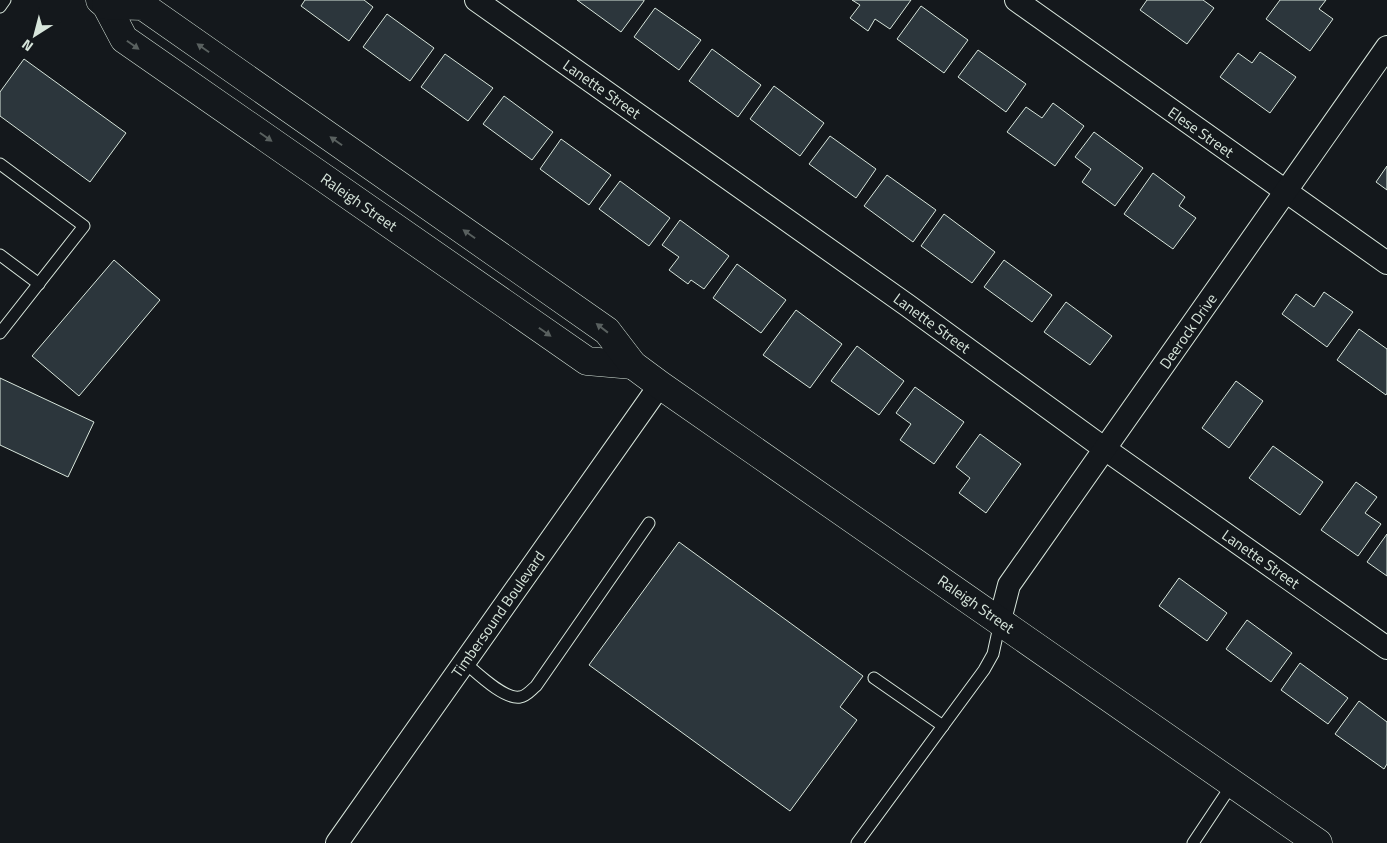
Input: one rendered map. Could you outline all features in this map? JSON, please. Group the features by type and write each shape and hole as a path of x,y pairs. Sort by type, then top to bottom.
{"street":[{"name":"Lanette Street","path":"476,0 1387,648"},
{"name":"Elese Street","path":"1016,0 1387,263"},
{"name":"Raleigh Street","path":"103,2 124,39 587,361 633,365"},
{"name":"Raleigh Street","path":"103,2 143,6 607,331 633,365 660,385 1318,843"},
{"name":"Deerock Drive","path":"1000,620 1009,585 1387,47"},
{"name":"Timbersound Boulevard","path":"337,843 660,385"}],"lane":[{"path":"0,7 5,0"},
{"path":"0,164 84,226 0,334"},
{"path":"0,255 39,284"},
{"path":"464,662 511,697 526,695 536,686 649,523"},
{"path":"857,843 984,670 993,654 1000,620"},
{"path":"874,678 943,726"},
{"path":"1193,843 1233,784"}],"building":[{"path":"305,0 364,0 373,7 349,41 301,6"},
{"path":"577,0 644,0 644,1 621,32"},
{"path":"852,0 911,0 890,29 875,19 868,31 850,18 860,5"},
{"path":"1147,0 1203,0 1214,8 1187,44 1140,10"},
{"path":"1280,0 1326,0 1319,9 1333,19 1310,51 1266,19"},
{"path":"921,6 968,40 944,73 897,39"},
{"path":"655,8 701,40 679,70 634,37"},
{"path":"387,14 434,48 410,81 363,47"},
{"path":"712,49 761,85 738,117 689,81"},
{"path":"978,50 1026,84 1006,112 958,77"},
{"path":"1260,52 1296,77 1270,113 1220,77 1238,53 1252,63"},
{"path":"445,54 493,88 468,121 421,87"},
{"path":"24,59 126,133 90,182 0,116 0,92"},
{"path":"774,86 824,123 800,156 750,119"},
{"path":"504,96 553,132 532,160 483,124"},
{"path":"1053,103 1084,126 1055,166 1007,132 1026,107 1042,118"},
{"path":"1094,132 1143,168 1115,206 1082,182 1091,169 1075,157"},
{"path":"830,136 876,169 856,198 809,164"},
{"path":"561,139 611,175 589,205 540,169"},
{"path":"1387,166 1387,190 1376,182"},
{"path":"1153,173 1185,197 1179,206 1196,218 1173,249 1124,214"},
{"path":"887,175 936,210 913,242 864,206"},
{"path":"620,181 670,218 649,246 599,209"},
{"path":"944,214 995,252 972,283 921,246"},
{"path":"680,220 729,256 704,289 691,280 688,284 669,270 679,257 662,245"},
{"path":"114,260 160,300 79,396 32,356"},
{"path":"1004,260 1052,295 1032,322 984,287"},
{"path":"737,264 786,300 761,333 713,298"},
{"path":"1324,292 1353,312 1327,347 1282,314 1296,294 1314,307"},
{"path":"1066,302 1112,336 1090,365 1044,332"},
{"path":"796,310 842,344 810,388 763,355"},
{"path":"1359,329 1387,349 1386,395 1337,360"},
{"path":"857,346 904,381 879,415 831,381"},
{"path":"0,378 94,422 68,477 0,445"},
{"path":"1236,381 1263,401 1229,448 1202,428"},
{"path":"915,387 964,422 934,464 900,440 911,424 896,413"},
{"path":"980,434 1021,464 986,513 959,493 970,478 956,467"},
{"path":"1273,446 1323,482 1300,515 1249,478"},
{"path":"1356,482 1377,497 1365,513 1381,524 1358,556 1321,530"},
{"path":"1387,534 1387,576 1367,562"},
{"path":"679,542 863,676 840,707 857,720 790,811 589,665"},
{"path":"1179,578 1227,613 1207,641 1159,606"},
{"path":"1247,620 1292,653 1271,682 1226,649"},
{"path":"1300,663 1348,698 1328,724 1281,690"},
{"path":"1359,701 1387,722 1387,764 1384,769 1335,734"}]}
